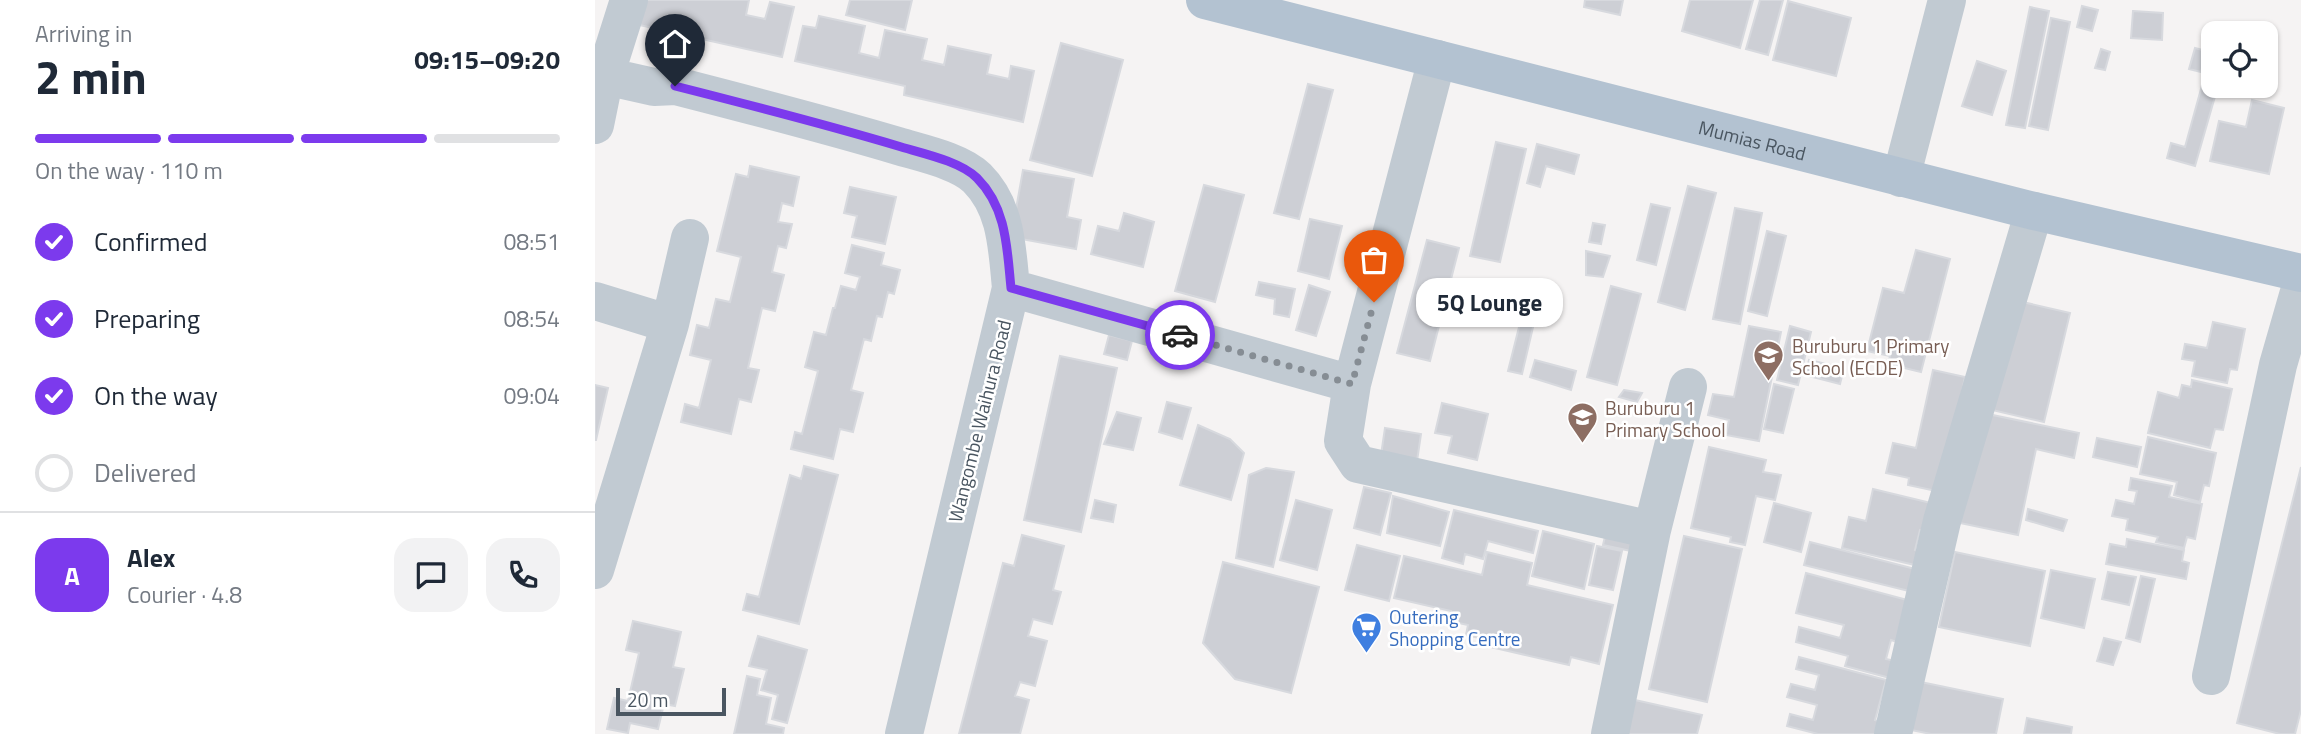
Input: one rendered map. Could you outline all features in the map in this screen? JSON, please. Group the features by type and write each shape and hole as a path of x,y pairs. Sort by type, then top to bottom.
{"main road":[{"name":"Mumias Road","path":"1205,0 1901,178 2301,272"}],"street":[{"path":"595,125 605,76 629,0"},
{"path":"1901,178 1947,0"},
{"path":"1437,59 1352,384 1343,441 1358,464 1652,530"},
{"name":"Wangombe Waihura Road","path":"605,76 654,87 675,86 822,124 946,161 976,176 995,201 1005,227 1011,288 904,734"},
{"path":"1893,734 1942,521 2034,211"},
{"path":"595,570 670,324 690,238"},
{"path":"2211,676 2278,365 2301,285"},
{"path":"1011,288 1352,384"},
{"path":"595,301 670,324"},
{"path":"1610,734 1652,530 1688,387"}],"building":[{"path":"636,0 749,0 746,15 765,19 770,2 794,7 782,57 622,21"},
{"path":"850,0 912,0 905,30 846,15"},
{"path":"1585,0 1623,0 1620,15 1584,7"},
{"path":"1690,0 1753,0 1740,48 1682,31"},
{"path":"1760,0 1783,0 1768,55 1746,49"},
{"path":"1788,1 1851,18 1836,76 1773,60"},
{"path":"2082,6 2098,10 2092,31 2077,27"},
{"path":"2030,7 2049,11 2025,128 2006,125"},
{"path":"2133,11 2163,13 2162,40 2131,38"},
{"path":"819,16 865,26 859,53 879,58 885,30 927,39 922,60 944,65 948,46 991,55 987,74 1009,79 1011,66 1034,71 1023,122 904,95 905,86 795,61 803,26 816,28"},
{"path":"2051,18 2070,22 2048,130 2029,126"},
{"path":"1061,43 1123,60 1092,176 1030,160"},
{"path":"2195,48 2201,50 2201,72 2189,69"},
{"path":"2101,49 2110,52 2105,70 2095,68"},
{"path":"1977,61 2006,71 1992,115 1962,106"},
{"path":"1308,84 1333,90 1299,219 1274,213"},
{"path":"2201,89 2201,98 2215,98 2195,166 2167,158 2171,143 2185,147"},
{"path":"2252,100 2284,108 2269,174 2210,161 2219,121 2246,127"},
{"path":"1496,142 1526,149 1500,262 1470,256"},
{"path":"1537,144 1579,155 1574,174 1546,166 1540,187 1527,183"},
{"path":"750,166 799,177 793,206 782,203 778,222 792,224 786,248 778,246 772,272 784,275 775,311 762,308 748,368 759,370 751,402 739,399 731,434 681,422 685,404 699,408 711,360 690,355 697,325 709,328 716,299 730,302 741,257 717,251 736,174 748,177"},
{"path":"1023,170 1074,179 1067,217 1081,220 1076,249 1011,237"},
{"path":"1204,185 1244,195 1215,302 1175,291"},
{"path":"1688,186 1716,193 1685,310 1658,302"},
{"path":"850,187 896,197 885,244 852,237 857,216 844,213"},
{"path":"1651,204 1670,208 1656,265 1637,260"},
{"path":"1735,208 1762,213 1740,324 1713,319"},
{"path":"1124,213 1154,222 1143,267 1091,254 1098,226 1119,231"},
{"path":"1310,219 1342,226 1329,279 1298,271"},
{"path":"1593,223 1605,225 1601,244 1589,242"},
{"path":"1767,231 1786,236 1767,316 1748,311"},
{"path":"1427,240 1459,248 1430,361 1397,353"},
{"path":"852,245 884,253 881,265 900,270 894,294 888,292 882,317 877,316 871,341 864,339 851,390 863,393 853,432 840,429 833,459 791,449 795,432 802,434 818,371 805,367 814,332 826,335 841,286 856,290 860,277 845,273"},
{"path":"1916,250 1950,259 1921,372 1888,364 1890,356 1867,351 1883,288 1904,293"},
{"path":"1586,251 1610,256 1603,277 1586,275"},
{"path":"1259,282 1295,289 1289,317 1274,314 1275,299 1256,295"},
{"path":"1309,285 1330,292 1316,336 1296,330"},
{"path":"1611,286 1641,294 1617,385 1587,377"},
{"path":"2014,300 2070,313 2044,422 1988,409"},
{"path":"1521,319 1534,323 1522,374 1508,371"},
{"path":"2213,322 2245,329 2237,370 2230,369 2227,383 2192,376 2195,361 2182,359 2185,344 2207,348"},
{"path":"1749,326 1781,332 1759,441 1726,435 1729,420 1708,415 1713,394 1734,397"},
{"path":"1790,326 1811,332 1798,385 1777,380"},
{"path":"1109,335 1132,341 1127,360 1104,354"},
{"path":"1060,356 1117,368 1081,532 1024,520"},
{"path":"1535,360 1576,371 1571,390 1530,377"},
{"path":"1809,360 1844,368 1840,384 1805,375"},
{"path":"1933,370 1965,377 1941,492 1908,485 1909,478 1886,473 1893,443 1916,448"},
{"path":"2192,380 2232,389 2223,430 2215,429 2210,448 2148,433 2158,392 2179,398 2182,385 2191,387"},
{"path":"1774,384 1794,389 1783,433 1764,429"},
{"path":"595,385 608,388 596,440 595,440"},
{"path":"1624,390 1642,393 1637,402 1619,397"},
{"path":"1167,402 1191,408 1182,439 1159,432"},
{"path":"1442,403 1488,414 1477,460 1448,453 1452,436 1435,433"},
{"path":"1117,412 1141,418 1133,450 1104,444"},
{"path":"1983,413 2079,433 2074,458 2036,449 2018,535 1960,523"},
{"path":"1198,425 1230,439 1244,453 1231,500 1180,485"},
{"path":"1385,428 1421,434 1417,461 1381,455"},
{"path":"2148,437 2216,453 2209,486 2204,485 2200,502 2174,495 2177,482 2140,474"},
{"path":"2097,438 2141,447 2137,467 2093,457"},
{"path":"1709,447 1766,460 1763,472 1781,475 1775,500 1756,496 1745,545 1730,542 1731,537 1691,528"},
{"path":"804,466 838,475 799,624 743,610 747,594 759,597 790,475 801,479"},
{"path":"2301,467 2301,710 2295,734 2280,734 2237,723"},
{"path":"1266,468 1294,472 1273,567 1236,558 1249,475"},
{"path":"2131,478 2172,486 2169,497 2202,504 2195,539 2187,537 2184,548 2156,542 2158,537 2126,530 2128,519 2112,516 2116,500 2134,504 2137,491 2129,490"},
{"path":"1364,487 1391,493 1380,535 1354,528"},
{"path":"1873,489 1935,504 1928,532 1920,530 1915,550 1923,552 1919,566 1842,548 1849,517 1866,521"},
{"path":"1393,496 1449,512 1440,546 1387,533"},
{"path":"1095,500 1116,505 1113,522 1091,518"},
{"path":"1296,500 1332,510 1317,570 1280,560"},
{"path":"1774,503 1811,513 1801,552 1764,542"},
{"path":"2028,509 2067,520 2063,531 2026,520"},
{"path":"1454,510 1538,531 1533,553 1488,541 1483,559 1465,554 1463,564 1442,558"},
{"path":"1607,528 1635,535 1631,551 1603,545"},
{"path":"1543,531 1594,544 1584,589 1532,576"},
{"path":"1022,535 1064,546 1053,590 1061,592 1052,624 1033,619 1028,636 1047,641 1035,686 1020,682 1015,696 1029,700 1020,734 959,734 1003,563 1014,566"},
{"path":"1684,536 1742,549 1707,702 1649,689"},
{"path":"2127,539 2184,550 2182,561 2189,563 2186,579 2106,564 2110,544 2126,547"},
{"path":"1810,542 1919,570 1913,592 1804,565"},
{"path":"1357,545 1400,556 1389,601 1345,590"},
{"path":"1597,546 1622,551 1613,590 1589,585"},
{"path":"1487,552 1532,563 1527,585 1613,605 1599,664 1571,657 1569,665 1482,645 1484,639 1466,635 1468,625 1449,621 1451,611 1394,598 1404,556 1482,575"},
{"path":"1955,552 2045,571 2030,646 1939,627"},
{"path":"1223,562 1319,587 1291,693 1235,679 1203,643"},
{"path":"2051,570 2095,579 2084,628 2041,618"},
{"path":"2108,572 2136,577 2129,605 2102,599"},
{"path":"1806,573 1911,601 1900,643 1891,640 1886,659 1895,661 1890,678 1845,666 1848,656 1796,642 1799,627 1840,638 1844,625 1796,613"},
{"path":"2141,576 2155,579 2140,642 2126,638"},
{"path":"633,621 681,632 673,667 684,669 675,706 664,704 658,729 630,723 628,733 607,729 614,698 628,701 639,653 626,650"},
{"path":"758,636 807,650 787,723 772,719 778,695 761,690 767,670 749,666"},
{"path":"2104,638 2121,642 2113,665 2097,661"},
{"path":"1799,657 1886,680 1875,720 1886,723 1883,734 1818,734 1787,726 1790,714 1813,720 1817,705 1787,697 1791,684 1815,690 1819,675 1796,669"},
{"path":"747,676 760,679 757,695 771,698 766,724 784,728 783,734 734,734"},
{"path":"1916,681 2003,699 1996,734 1931,734 1906,729"},
{"path":"1635,700 1702,715 1697,734 1627,734"},
{"path":"2027,718 2072,727 2071,734 2024,734"}],"way so far":[{"path":"1180,335 1352,384 1374,302"}],"place":[{"name":"5Q Lounge","path":"1374,302"},
{"name":"Buruburu 1 Primary School (ECDE)","path":"1769,383"},
{"name":"Buruburu 1 Primary School","path":"1582,445"},
{"name":"Outering Shopping Centre","path":"1366,654"}],"route":[{"path":"675,86 822,124 946,161 976,176 995,201 1005,227 1011,288 1180,335"}]}
